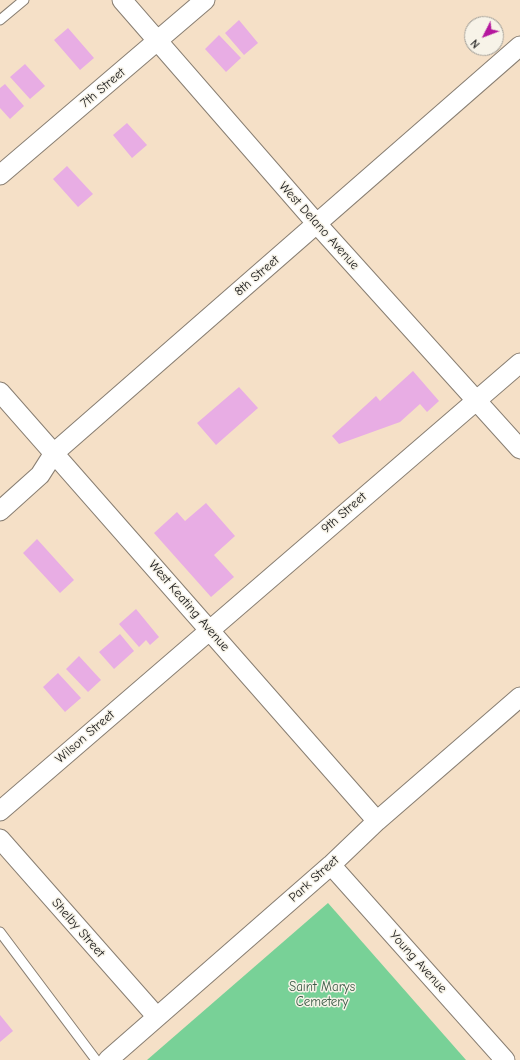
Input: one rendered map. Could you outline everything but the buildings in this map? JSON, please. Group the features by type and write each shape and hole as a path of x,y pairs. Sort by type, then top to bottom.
{"street":[{"name":"West Delano Avenue","path":"122,0 317,224 520,449"},
{"name":"7th Street","path":"0,175 158,42 205,0"},
{"name":"8th Street","path":"0,511 40,475 54,453 520,46"},
{"name":"9th Street","path":"169,664 520,363"},
{"name":"West Keating Avenue","path":"0,392 378,821"},
{"name":"Wilson Street","path":"0,811 169,664"},
{"name":"Park Street","path":"108,1060 520,697"},
{"name":"Shelby Street","path":"0,839 157,1017"},
{"name":"Young Avenue","path":"331,865 505,1060"}],"lane":[{"path":"0,20 24,0"},
{"path":"0,932 96,1060"}],"green space":[{"name":"Saint Marys Cemetery","path":"328,903 466,1060 147,1060"}]}
